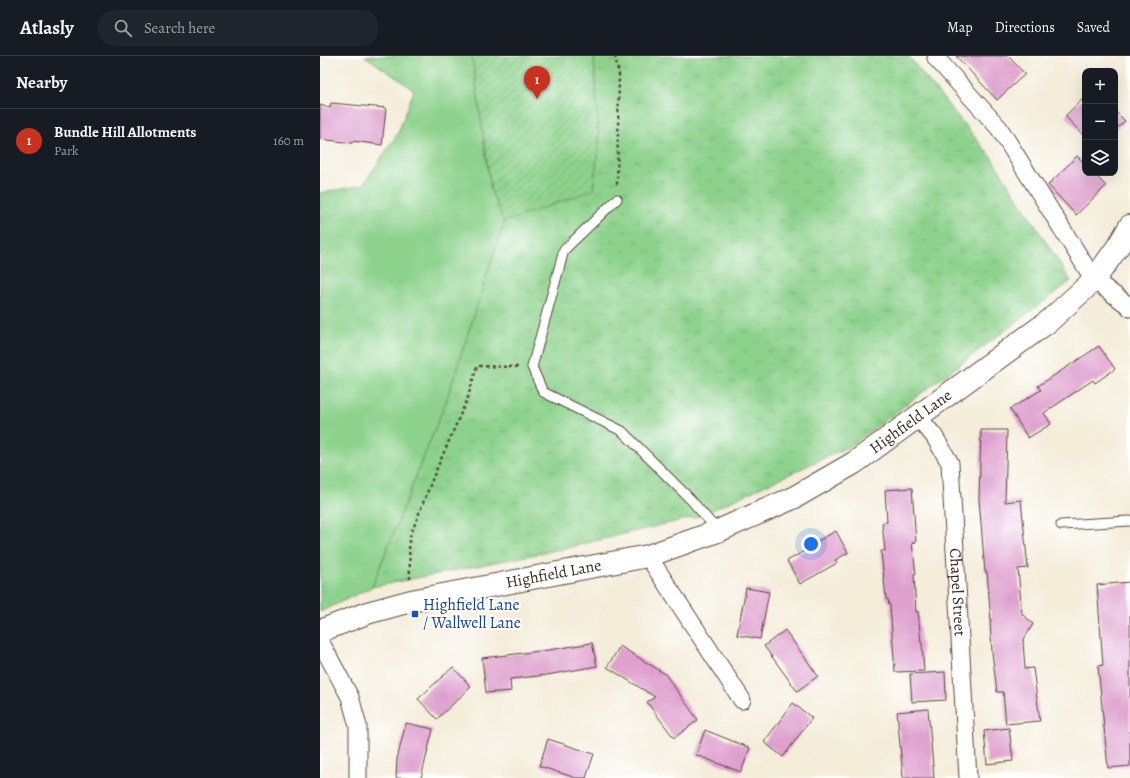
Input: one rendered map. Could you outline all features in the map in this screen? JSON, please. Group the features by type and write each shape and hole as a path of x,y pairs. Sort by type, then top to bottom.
{"street":[{"path":"936,58 998,128 1094,280 1130,308"},
{"name":"Highfield Lane","path":"320,631 367,613 411,601 648,556 718,531 795,496 854,462 1049,321 1094,280 1119,245 1130,226"},
{"name":"Chapel Street","path":"917,416 934,436 950,463 968,778"},
{"path":"648,556 742,700"},
{"path":"320,641 350,697 358,726 358,778"}],"lane":[{"path":"616,200 564,250 532,367 543,392 622,432 691,500 718,531"},
{"path":"1062,525 1130,521"}],"path":[{"path":"614,56 619,74 616,200"},
{"path":"411,601 409,539 468,397 477,366 532,367"}],"green space":[{"path":"365,56 472,56 491,190 504,222 447,399 372,587 320,612 320,193 363,185 398,133 414,90"},
{"path":"472,56 594,56 599,142 593,190 504,222 491,190"},
{"path":"594,56 908,56 991,157 1071,281 852,445 699,516 566,548 372,587 447,399 504,222 593,189 599,142"}],"building":[{"path":"956,56 1008,56 1025,74 997,100"},
{"path":"1082,100 1082,134 1065,116"},
{"path":"331,103 386,108 382,145 320,139 320,105 330,108"},
{"path":"1118,114 1125,121 1118,127"},
{"path":"1077,156 1082,161 1082,176 1096,176 1106,186 1076,215 1048,185"},
{"path":"1099,346 1115,369 1095,383 1093,380 1044,413 1051,424 1028,438 1010,409 1041,390 1038,386"},
{"path":"981,430 1007,430 1005,502 1021,500 1028,568 1018,569 1022,614 1033,624 1023,641 1025,669 1033,668 1040,721 1006,724 1003,692 997,692 992,652 987,572 985,572 979,499"},
{"path":"912,488 916,542 912,543 916,574 914,574 916,612 918,611 924,671 895,672 890,605 888,599 886,599 881,551 885,551 882,523 887,522 885,490"},
{"path":"836,531 848,553 835,560 837,563 800,584 787,561 813,546 812,544"},
{"path":"1130,582 1130,766 1108,768 1098,666 1103,665 1097,585"},
{"path":"746,588 769,592 760,639 737,635"},
{"path":"785,630 818,676 797,691 764,646"},
{"path":"592,643 597,666 547,675 510,679 511,691 486,693 482,658"},
{"path":"620,646 665,674 698,720 674,738 647,702 655,697 607,667"},
{"path":"453,667 471,687 437,719 418,699"},
{"path":"945,672 946,700 912,702 910,674"},
{"path":"793,703 812,718 783,757 764,742"},
{"path":"928,709 934,778 903,778 897,712"},
{"path":"406,723 433,729 421,778 396,778 397,759"},
{"path":"1009,728 1013,761 987,764 984,731"},
{"path":"705,730 750,748 741,772 696,755"},
{"path":"548,739 594,754 586,778 576,778 539,766"}],"place":[{"name":"Bundle Hill Allotments","path":"537,99"},
{"name":"Highfield Lane / Wallwell Lane","path":"415,614"}]}
